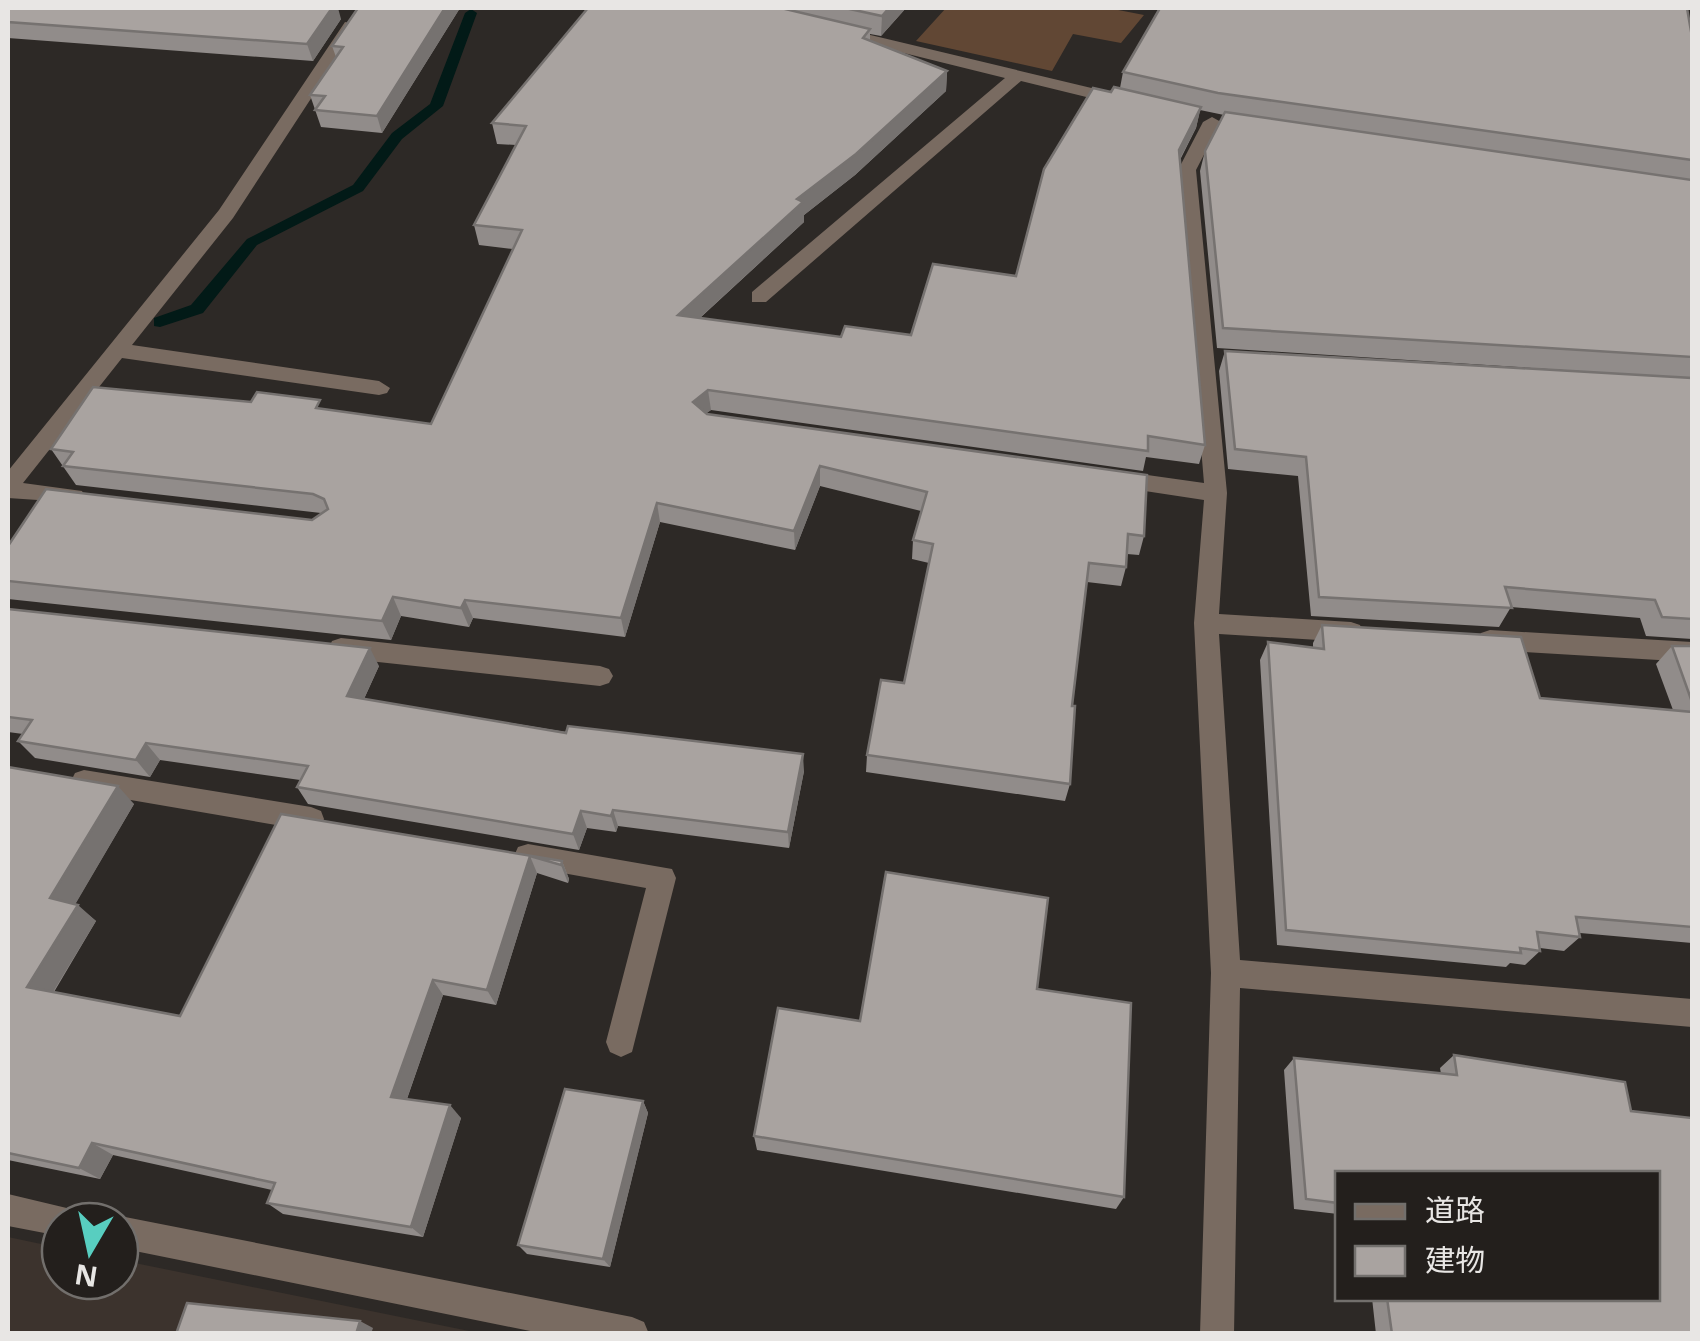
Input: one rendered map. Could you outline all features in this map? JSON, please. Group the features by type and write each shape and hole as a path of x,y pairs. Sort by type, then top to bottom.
{"street":[{"path":"8,488 226,214 359,12 342,10"},
{"path":"814,27 1135,103"},
{"path":"760,297 1018,75"},
{"path":"1212,122 1188,170 1216,360 1216,493 1206,623 1226,973 1217,1334"},
{"path":"116,350 379,388"},
{"path":"1080,474 1216,493"},
{"path":"8,488 106,501"},
{"path":"1206,623 1381,634"},
{"path":"1459,638 1692,652"},
{"path":"324,646 600,676"},
{"path":"65,778 335,823"},
{"path":"508,852 662,878 621,1042"},
{"path":"1226,973 1692,1013"},
{"path":"8,1210 40,1216"},
{"path":"140,1236 632,1334"}],"shaded area":[{"path":"946,8 1108,8 1144,15 1121,43 1073,34 1052,71 916,41"},
{"path":"8,1237 40,1244 40,1301 140,1301 140,1264 479,1333 8,1333"}],"building":[{"path":"8,8 332,8 307,44 8,22"},
{"path":"358,8 445,8 377,116 315,110 325,96 310,95 343,47 332,46"},
{"path":"588,8 781,8 870,29 863,38 947,71 856,154 797,199 803,202 678,315 841,337 845,326 911,335 933,264 1016,276 1044,169 1093,88 1111,92 1114,87 1201,107 1179,150 1205,445 1148,436 1148,451 708,390 693,402 707,414 1147,475 1144,536 1128,534 1126,567 1089,563 1072,706 1070,784 867,755 881,680 904,683 933,544 913,540 927,492 820,466 794,531 657,503 621,618 465,600 461,608 393,597 382,621 8,581 8,546 46,489 312,520 328,509 324,499 313,494 63,466 73,452 51,449 93,387 251,402 257,392 320,400 316,408 431,424 522,230 474,225 526,126 492,123"},
{"path":"845,8 889,8 882,16"},
{"path":"1160,8 1687,8 1692,37 1692,160 1218,93 1123,72"},
{"path":"1225,112 1692,180 1692,357 1223,328 1205,151"},
{"path":"1225,351 1692,378 1692,619 1662,617 1655,600 1505,587 1512,608 1319,597 1306,457 1235,449"},
{"path":"8,609 370,648 347,696 566,733 568,726 803,754 788,832 613,810 611,816 581,811 573,834 297,787 308,766 146,743 136,760 18,741 32,720 8,717"},
{"path":"1322,625 1521,637 1540,698 1692,712 1692,927 1576,917 1580,937 1537,932 1540,951 1520,948 1521,953 1286,930 1268,642 1324,649"},
{"path":"1672,646 1692,646 1692,702"},
{"path":"8,767 118,786 50,898 78,905 27,987 180,1016 281,814 562,861 561,865 530,856 487,990 433,980 391,1097 450,1105 411,1227 267,1203 275,1183 92,1143 79,1168 8,1153"},
{"path":"886,872 1048,898 1037,989 1131,1003 1124,1197 754,1136 778,1008 860,1021"},
{"path":"1454,1055 1625,1082 1631,1111 1692,1118 1692,1334 1392,1334 1387,1301 1660,1301 1660,1171 1335,1171 1335,1203 1306,1199 1294,1058 1457,1075"},
{"path":"565,1089 643,1101 603,1259 518,1245"},
{"path":"187,1303 360,1321 356,1334 176,1334"}],"waterway":[{"path":"160,322 197,309 252,242 358,188 397,136 436,106 471,13"}]}
